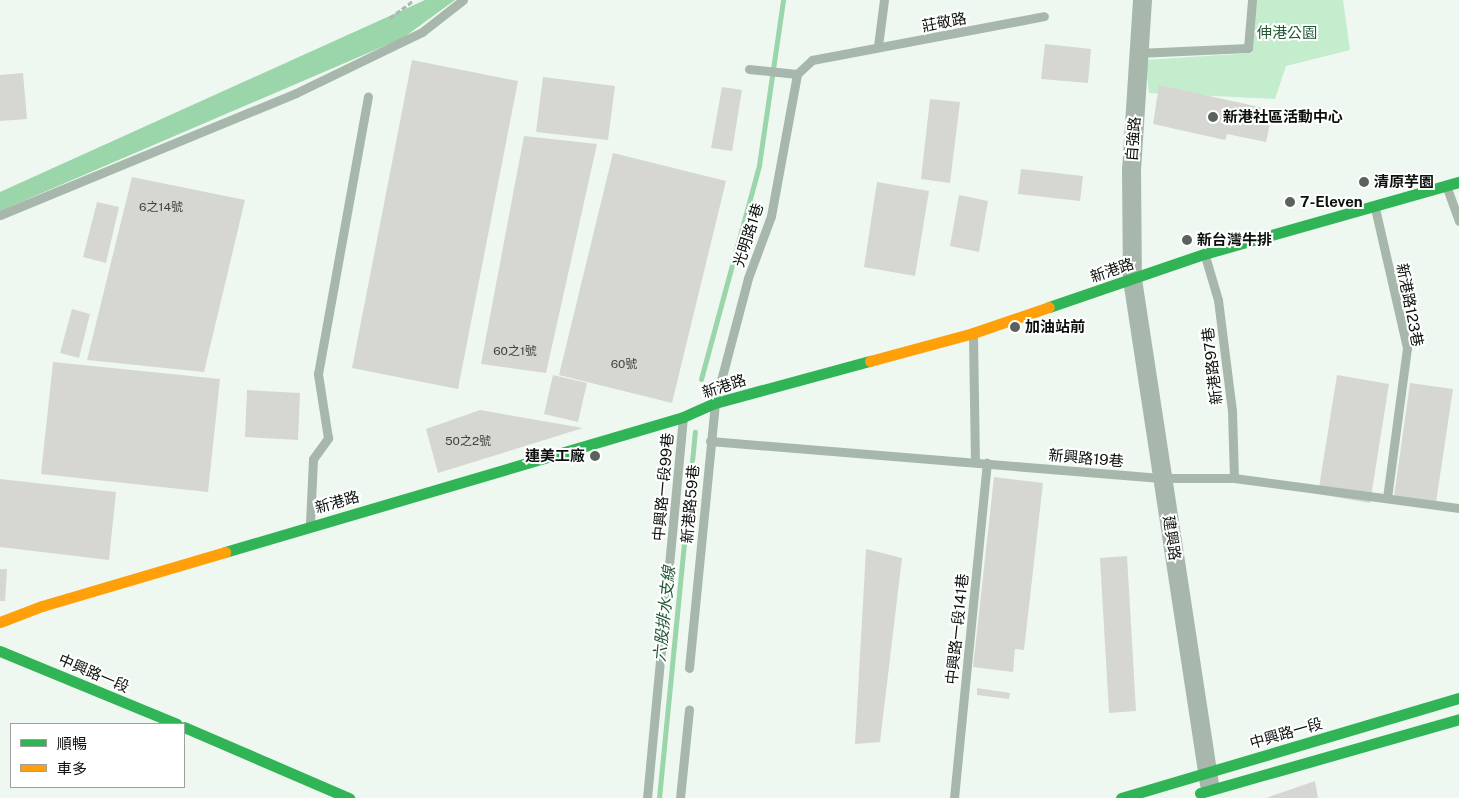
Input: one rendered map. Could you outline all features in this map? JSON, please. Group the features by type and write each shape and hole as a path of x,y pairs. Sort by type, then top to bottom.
{"street":[{"name":"自強路","path":"1132,279 1131,169 1142,0"},
{"name":"新港路","path":"0,622 42,606 683,417 715,403 973,333 1204,254 1375,208 1459,182"},
{"name":"建興路","path":"1132,279 1210,786"},
{"name":"中興路一段","path":"0,651 174,723"},
{"name":"中興路一段","path":"1191,795 1210,786 1459,698"},
{"name":"中興路一段","path":"1121,798 1210,786 1459,719"},
{"path":"185,727 349,798"}],"lane":[{"path":"0,215 296,93 422,32 463,0"},
{"path":"749,69 797,74 812,60 878,46 884,0"},
{"path":"1138,52 1248,48 1252,0"},
{"name":"莊敬路","path":"878,46 910,42 1044,16"},
{"name":"光明路1巷","path":"715,403 748,278 771,216 797,74"},
{"path":"310,526 313,459 328,438 318,374 368,96"},
{"path":"1446,186 1459,221"},
{"name":"新港路123巷","path":"1375,208 1407,348 1387,497"},
{"name":"新港路97巷","path":"1204,254 1218,300 1232,411 1234,478"},
{"path":"973,333 975,462"},
{"name":"新港路59巷","path":"689,668 715,403"},
{"name":"中興路一段99巷","path":"647,798 683,417"},
{"name":"新興路19巷","path":"710,441 1163,478 1234,478 1459,508"},
{"name":"中興路一段141巷","path":"954,798 987,463"},
{"path":"680,798 689,709"}],"path":[{"path":"390,18 414,0"}],"green space":[{"name":"伸港公園","path":"1254,0 1343,0 1350,50 1286,66 1275,99 1149,93 1145,60 1252,53"}],"shaded area":[{"path":"425,0 455,0 403,38 0,211 0,192"}],"building":[{"path":"1045,44 1091,49 1088,83 1041,79"},
{"path":"412,60 518,81 458,389 352,368"},
{"path":"23,73 27,119 0,121 0,75"},
{"path":"543,77 615,86 608,140 536,132"},
{"name":"新港社區活動中心","path":"1159,85 1273,110 1266,142 1227,134 1225,140 1153,124"},
{"path":"722,87 742,90 732,151 711,148"},
{"path":"930,99 960,102 950,183 921,179"},
{"path":"524,136 597,144 546,373 481,364"},
{"path":"613,153 726,181 672,403 559,375"},
{"path":"1021,169 1083,176 1080,201 1018,194"},
{"path":"132,177 245,200 204,372 87,360"},
{"path":"877,182 929,191 915,276 864,267"},
{"path":"959,195 988,201 979,252 950,246"},
{"path":"97,202 119,207 106,263 83,257"},
{"path":"72,309 90,314 79,358 60,353"},
{"path":"53,362 220,379 208,492 41,474"},
{"path":"553,375 587,383 578,422 544,414"},
{"path":"1337,375 1389,384 1370,503 1318,494"},
{"path":"1410,383 1453,389 1435,509 1393,503"},
{"path":"247,390 300,393 298,440 245,437"},
{"path":"480,410 583,428 438,473 426,429"},
{"path":"994,477 1043,483 1024,650 1015,649 1013,672 973,667"},
{"path":"0,479 116,492 109,560 0,547"},
{"path":"866,549 902,558 880,742 855,744"},
{"path":"1127,556 1136,711 1109,713 1100,558"},
{"path":"0,569 7,569 5,601 0,601"},
{"path":"977,688 1010,693 1009,699 977,695"},
{"path":"1315,781 1318,798 1266,798"}],"waterway":[{"path":"701,379 759,165 783,0"},
{"name":"六股排水支線","path":"659,798 695,432"}],"traffic: fast":[{"path":"1049,307 1204,254 1459,182"},
{"path":"225,552 683,417 715,403 870,361"},
{"path":"0,651 175,723"},
{"path":"1121,798 1459,698"},
{"path":"1200,793 1459,719"},
{"path":"185,727 349,798"}],"traffic: slow":[{"path":"870,361 973,333 1049,307"},
{"path":"0,622 42,606 225,552"}],"place":[{"name":"新港社區活動中心","path":"1213,117"},
{"name":"清原芋園","path":"1364,182"},
{"name":"7-Eleven","path":"1290,202"},
{"name":"新台灣牛排","path":"1187,240"},
{"name":"加油站前","path":"1015,327"},
{"name":"連美工廠","path":"595,456"}]}
